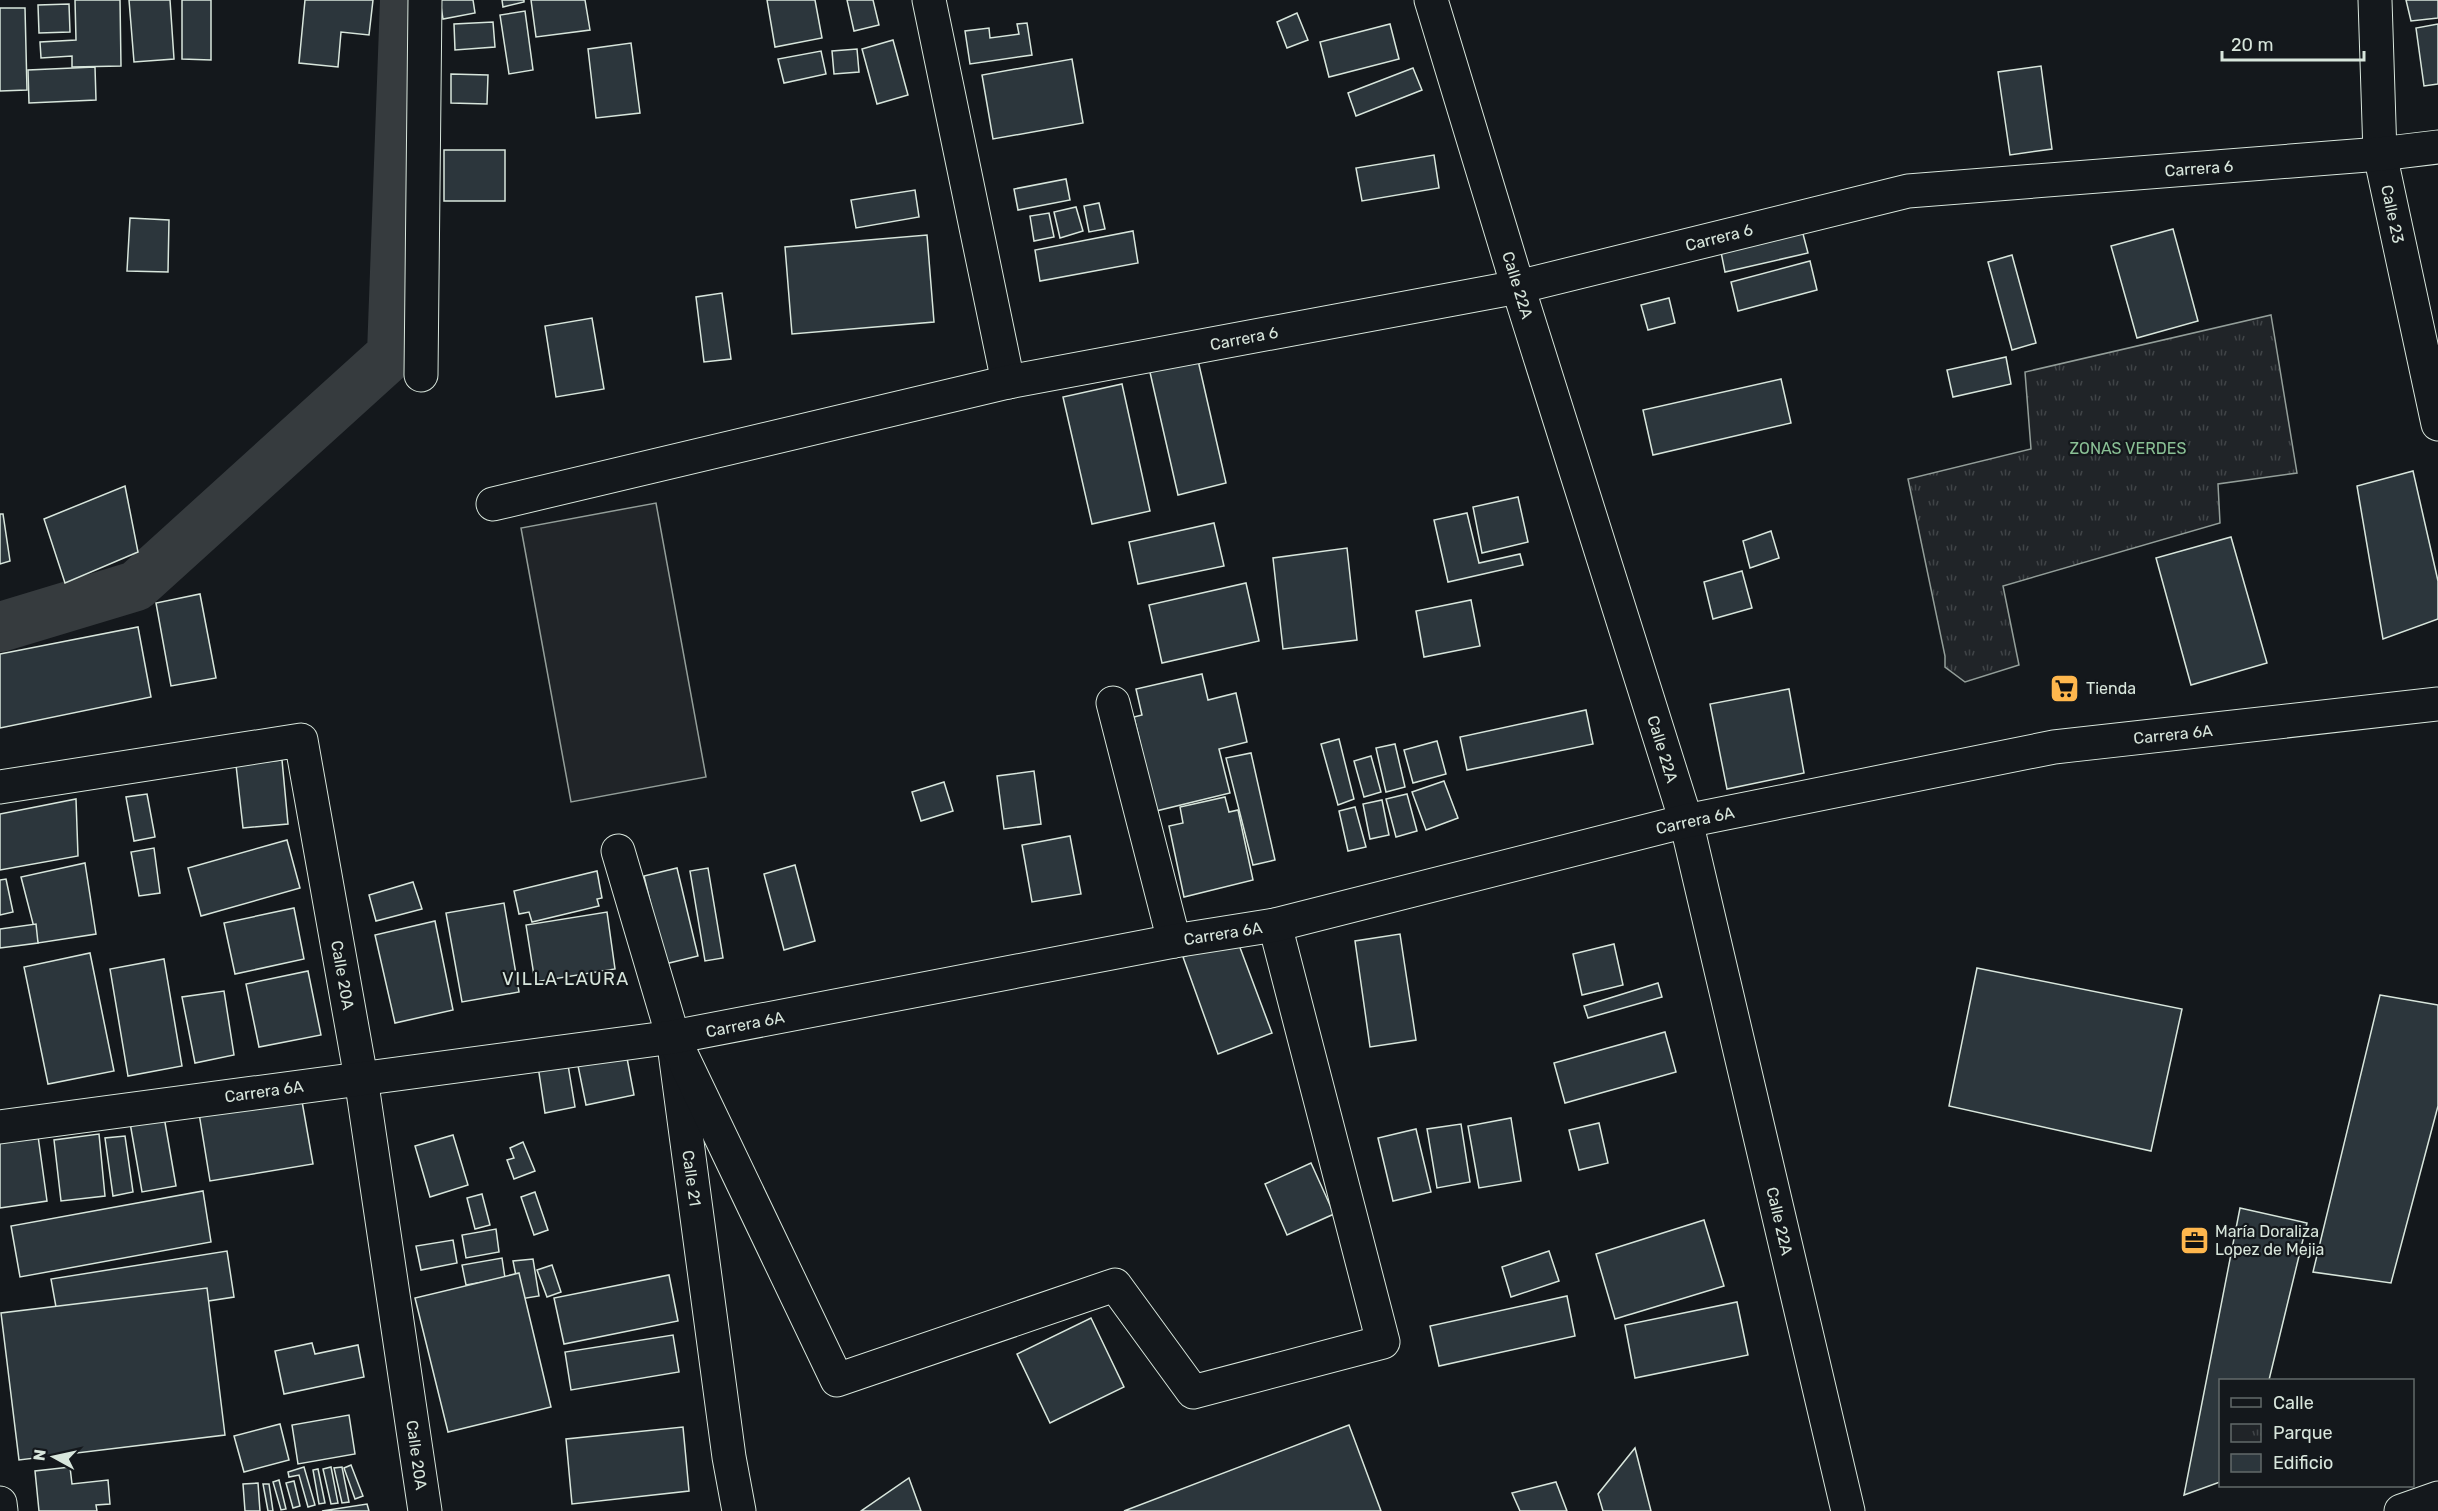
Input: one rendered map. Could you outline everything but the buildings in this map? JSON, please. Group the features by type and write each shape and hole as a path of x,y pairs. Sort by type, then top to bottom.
{"street":[{"path":"421,375 425,0"},
{"path":"928,0 1008,382"},
{"name":"Calle 22A","path":"1431,0 1518,287 1686,822 1848,1511"},
{"name":"Calle 23","path":"2375,0 2380,154 2438,424"},
{"name":"Carrera 6","path":"493,504 1008,382 1518,287 1908,191 2380,154 2438,147"},
{"path":"1113,703 1174,941"},
{"name":"Carrera 6A","path":"0,1126 673,1038 1174,941 1275,925 1686,822 2054,747 2438,704"},
{"name":"Calle 20A","path":"0,787 301,740 361,1078 425,1511"},
{"name":"Calle 21","path":"618,851 673,1038 729,1457 739,1511"},
{"path":"673,1038 837,1380 1114,1285 1193,1392 1383,1342 1275,925"},
{"path":"2402,1511 2438,1498"},
{"path":"0,1503 1,1511"}],"green space":[{"name":"ZONAS VERDES","path":"2271,315 2297,473 2218,484 2220,523 2003,586 2019,665 1965,682 1945,667 1945,656 1908,479 2031,449 2025,372"},
{"path":"656,503 706,777 571,802 521,528"}],"waterway":[{"path":"0,627 136,586 392,354 405,0"}],"place":[{"name":"Tienda","path":"2065,688"},
{"name":"María Doraliza Lopez de Mejia","path":"2194,1240"}],"district":[{"name":"VILLA LAURA","path":"566,979"}]}
